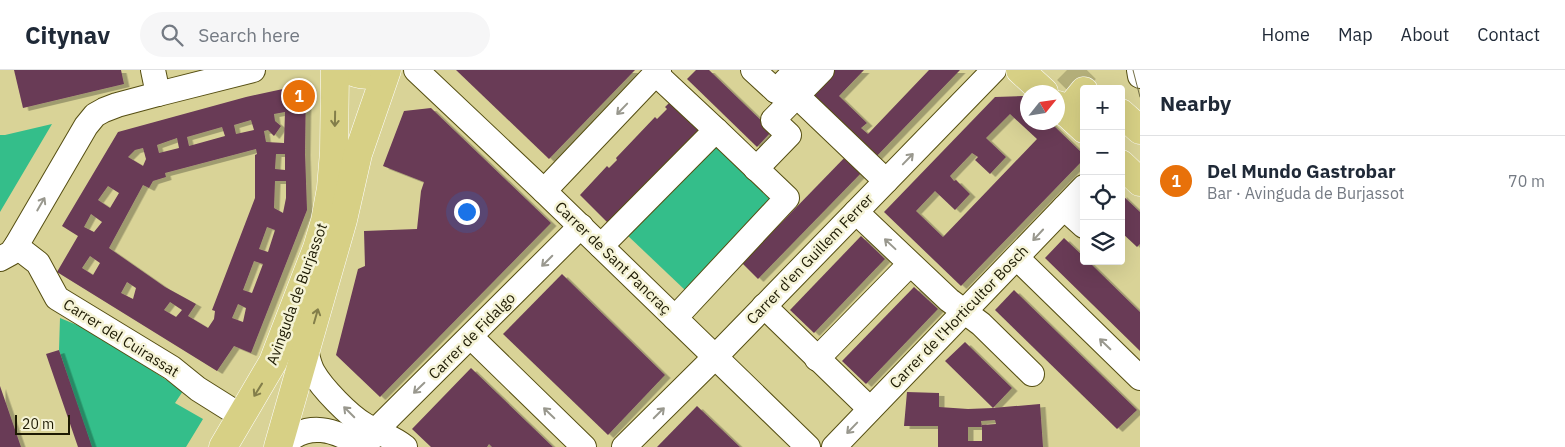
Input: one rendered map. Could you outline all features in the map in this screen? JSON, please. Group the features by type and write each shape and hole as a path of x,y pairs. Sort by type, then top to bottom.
{"main road":[{"name":"Avinguda de Burjassot","path":"223,447 273,362 317,248 325,222 331,188 334,152 335,70"},
{"path":"348,70 365,76 385,70"},
{"name":"Avinguda de Burjassot","path":"278,447 343,220 358,154 385,70"},
{"path":"1020,70 1036,85"},
{"path":"1069,116 1086,84"},
{"path":"1125,117 1140,130"},
{"path":"1125,168 1140,182"}],"street":[{"path":"153,70 158,94"},
{"path":"8,253 86,126 95,115 117,104 253,70"},
{"name":"Carrer de Sant Pancraç","path":"416,70 581,226 808,447"},
{"path":"753,70 786,94 886,181"},
{"path":"756,169 788,135 773,120 796,70"},
{"path":"786,94 822,70"},
{"name":"Carrer d'en Guillem Ferrer","path":"624,447 715,357 994,70"},
{"path":"1138,70 1140,76"},
{"path":"544,191 658,72 787,198 675,318"},
{"path":"601,246 716,130"},
{"name":"Carrer de l'Horticultor Bosch","path":"834,447 1080,191"},
{"path":"1064,208 1080,222"},
{"path":"856,212 949,300 981,324 1032,374"},
{"name":"Carrer de Fidalgo","path":"368,441 581,226"},
{"name":"Carrer del Cuirassat","path":"8,253 38,263 57,298 172,368 198,389 242,416"},
{"path":"1017,258 1140,378"},
{"path":"817,358 910,264"},
{"path":"764,306 870,409"},
{"path":"471,337 584,447"},
{"path":"306,350 312,371 320,384 356,419 368,441"},
{"path":"282,447 295,437 308,431 322,429 348,437 405,447"}],"green space":[{"path":"52,124 0,212 0,135"},
{"path":"713,142 773,198 685,290 626,234"},
{"path":"60,318 94,332 183,391 175,403 203,419 186,447 91,447 59,350"}],"building":[{"path":"14,70 121,70 124,84 23,108"},
{"path":"456,70 635,70 549,159"},
{"path":"696,70 709,70 772,131 757,147 687,79"},
{"path":"833,70 864,70 839,96 867,123 861,128 868,134 929,70 960,70 873,160 807,96"},
{"path":"306,84 305,153 307,210 251,353 234,346 217,371 57,272 78,236 62,226 118,132 246,97","holes":["285,112 284,143 266,142 264,131 268,130 274,136 281,126 275,121 274,114","251,120 254,130 236,134 234,125","222,127 225,136 189,146 187,137","177,138 179,148 159,153 157,145","143,148 146,159 143,166 128,157 135,150","256,149 255,198 212,310 215,311 214,319 208,328 188,316 196,304 165,287 109,248 143,185 149,188 153,181 166,177 165,173","276,154 285,154 285,170 275,169","275,181 286,181 286,198 283,213 274,208","108,186 119,193 110,208 98,200","91,214 102,222 94,232 84,227","267,227 275,230 268,252 259,249","90,256 100,263 93,275 82,268","254,261 263,264 252,293 243,290","127,282 136,288 133,299 121,293","170,302 182,310 176,317 164,310","238,304 246,308 243,322 232,318"]},
{"path":"1020,96 1020,123 1010,114 986,138 1006,157 990,174 975,160 978,157 972,153 950,176 970,194 955,210 935,191 916,211 943,237 1037,139 1027,130 1058,130 1080,151 1080,163 961,286 884,212 995,97"},
{"path":"672,100 701,128 608,223 580,195 607,166 609,168 617,160 616,158 655,117 657,119 667,109 665,107"},
{"path":"431,108 551,223 380,397 336,355 358,269 365,266 364,231 417,229 421,191 424,182 383,166 404,111"},
{"path":"849,153 866,168 758,279 742,263"},
{"path":"1125,198 1140,212 1140,244 1137,247 1125,236"},
{"path":"861,236 885,259 814,333 790,310"},
{"path":"1064,238 1080,253 1080,265 1092,265 1140,312 1140,351 1045,258"},
{"path":"562,274 665,375 608,435 503,334"},
{"path":"914,287 938,309 866,384 842,361"},
{"path":"1014,290 1137,410 1117,429 995,310"},
{"path":"965,342 1012,388 993,408 945,361"},
{"path":"59,350 92,447 78,447 46,354"},
{"path":"471,368 553,447 492,447 489,444 487,447 431,447 412,429"},
{"path":"0,386 21,447 0,447"},
{"path":"907,392 939,393 939,407 968,409 1040,404 1043,447 938,447 938,426 904,426","holes":["995,420 996,424 982,425 982,427 981,421","968,427 982,427 982,441 968,441"]},
{"path":"697,406 740,447 657,447"}],"tunnel":[{"path":"1067,70 1082,85"}],"tram line":[{"path":"1133,70 1140,97"}],"place":[{"name":"Del Mundo Gastrobar","path":"299,96"}]}
